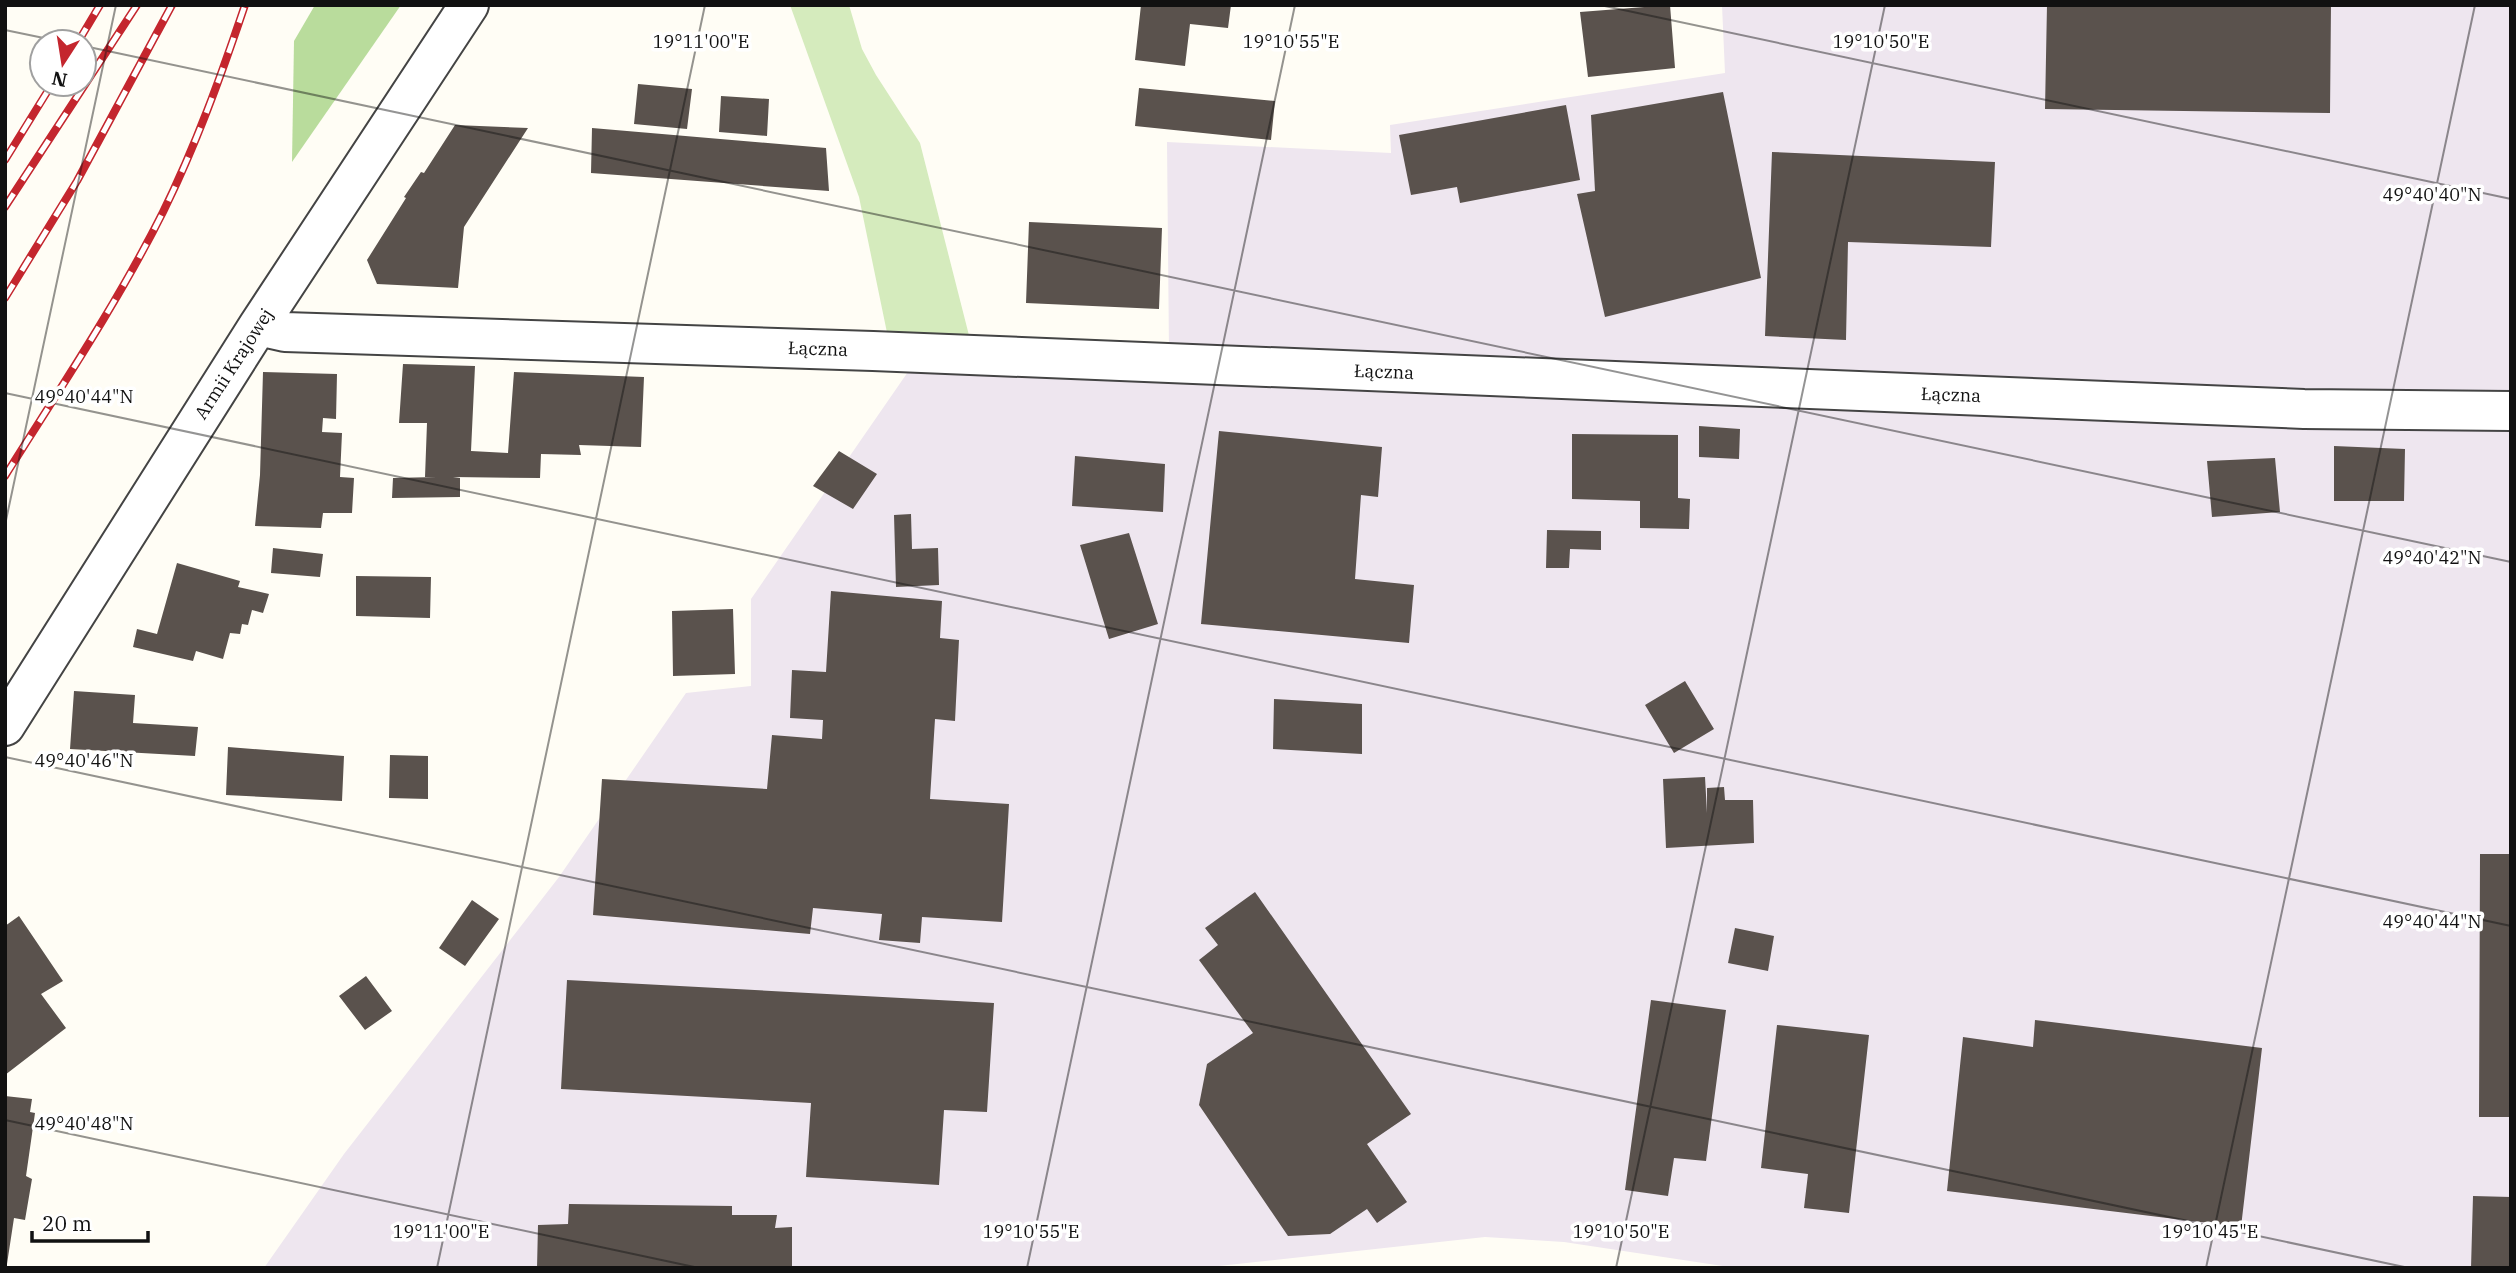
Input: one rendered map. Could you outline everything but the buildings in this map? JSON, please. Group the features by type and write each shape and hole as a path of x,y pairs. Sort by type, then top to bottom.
{"street":[{"name":"Armii Krajowej","path":"5,726 258,326 469,5"},
{"name":"Łączna","path":"258,326 285,332 859,350 2290,409 2511,411"}],"shaded area":[{"path":"1722,5 2511,5 2511,1268 1736,1268 1564,1242 1485,1237 1200,1268 264,1268 344,1154 559,877 686,693 751,686 751,599 921,353 1169,353 1167,142 1391,153 1390,125 1725,73"}],"green space":[{"path":"315,5 401,5 292,162 294,41"},
{"path":"790,5 849,5 862,49 920,143 974,355 891,352 859,197"}],"railway":[{"path":"86,28 100,5"},
{"path":"5,207 137,5"},
{"path":"5,298 77,181 172,5"},
{"path":"5,476 107,313 163,212 207,110 245,5"},
{"path":"5,160 43,98"}]}
